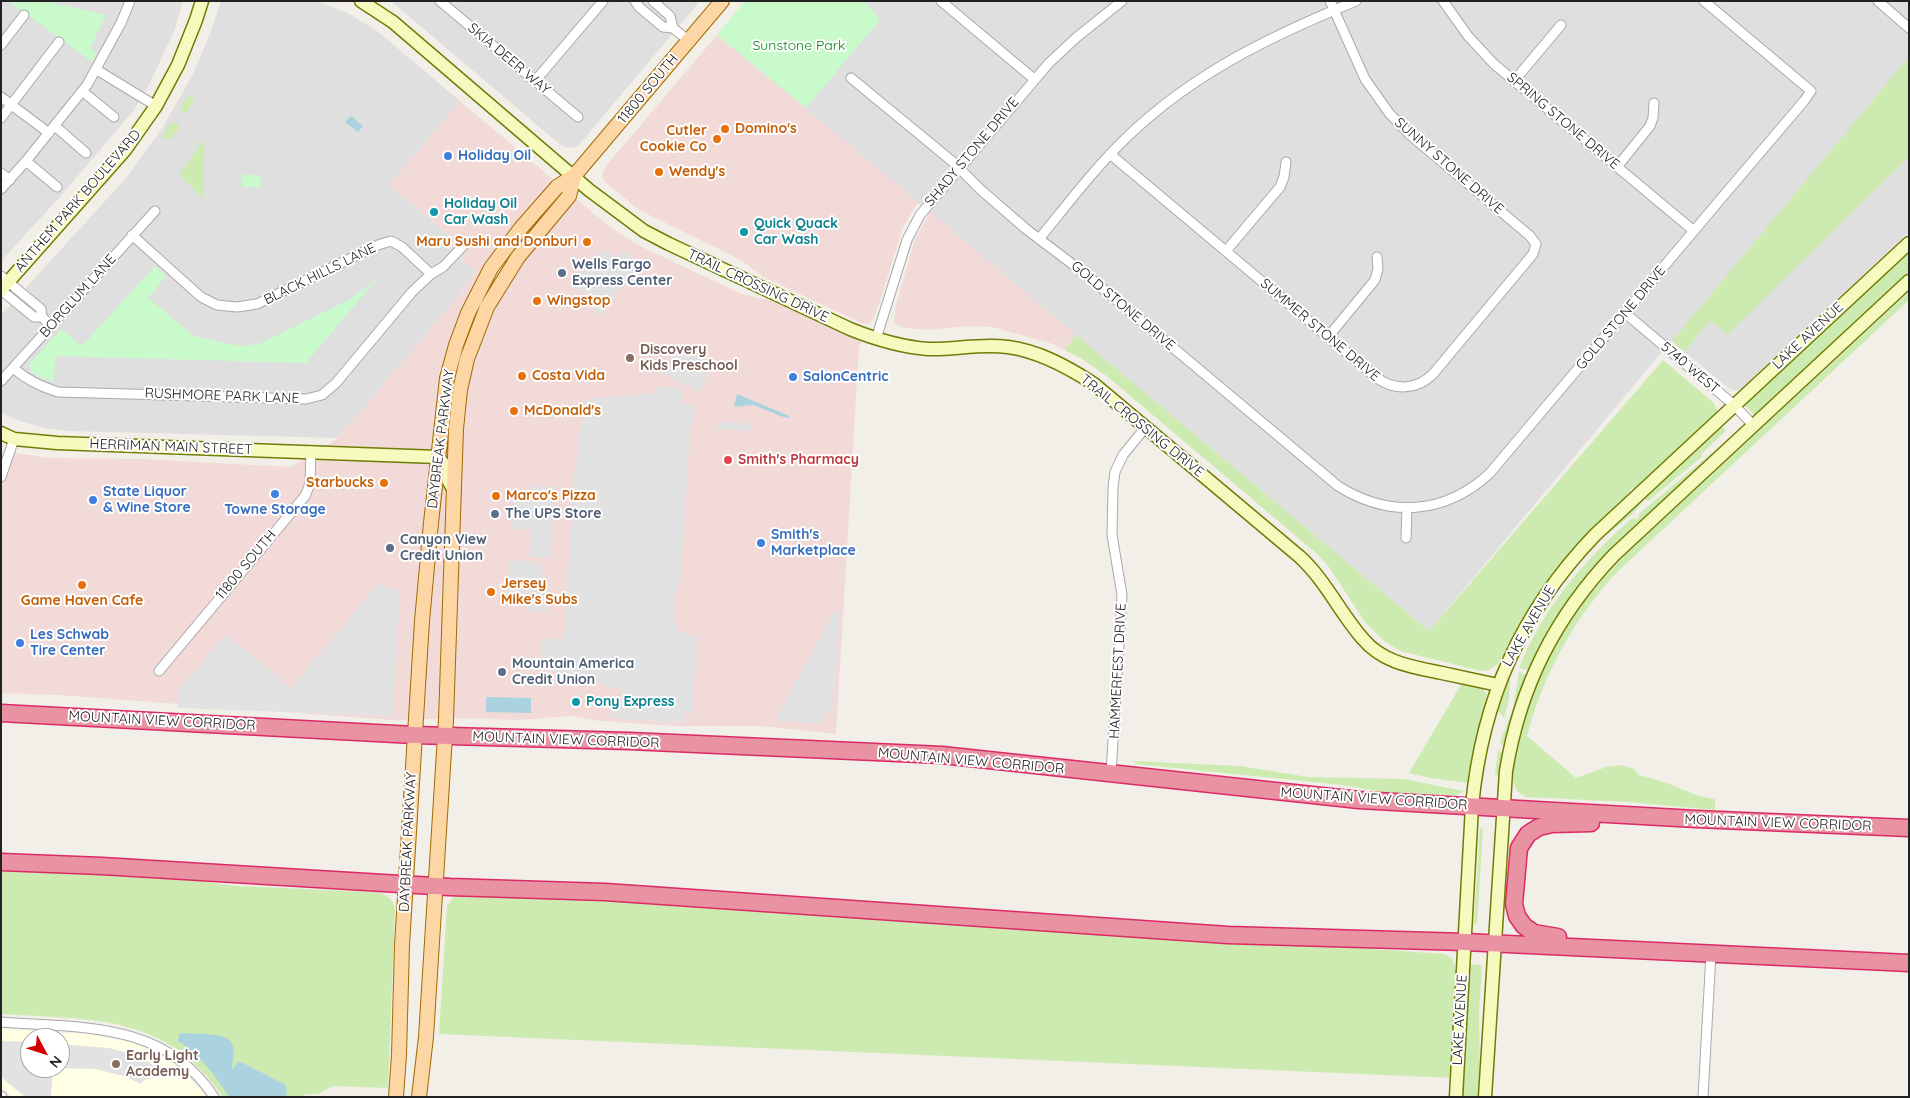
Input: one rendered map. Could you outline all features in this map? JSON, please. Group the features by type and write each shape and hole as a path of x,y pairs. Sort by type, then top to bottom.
{"highway":[{"name":"MOUNTAIN VIEW CORRIDOR","path":"1,713 414,735 629,741 942,755 1359,800 1696,819 1909,828"},
{"path":"1696,819 1552,824 1533,830 1524,838 1517,854 1514,904 1517,916 1528,930 1547,937 1732,946 1811,958"},
{"path":"1,862 102,866 406,885 605,892 1228,935 1464,942 1909,962"}],"main road":[{"name":"11800 SOUTH","path":"574,176 722,1"},
{"name":"DAYBREAK PARKWAY","path":"396,1097 414,735 422,620 444,393 450,363 461,329 487,275 511,241 557,186 574,176"},
{"name":"DAYBREAK PARKWAY","path":"419,1097 426,1037 445,736 455,460 460,390 467,359 487,307 508,270 569,196 574,176"},
{"path":"444,393 449,402 447,449 455,460"}],"street":[{"path":"1,189 52,130 82,91 96,70 121,24 130,1"},
{"name":"ANTHEM PARK BOULEVARD","path":"4,282 125,150 156,106 178,65 202,1"},
{"name":"TRAIL CROSSING DRIVE","path":"361,1 393,22 620,214 644,231 669,244 850,329 876,339 928,349 1007,347 1026,351 1071,368 1094,384 1308,564 1319,576 1358,634 1374,650 1388,659 1404,665 1498,685"},
{"name":"SKIA DEER WAY","path":"440,1 578,117"},
{"path":"534,81 603,1"},
{"path":"635,1 639,7 662,27 673,28 689,41"},
{"path":"653,1 670,16 673,28"},
{"path":"941,1 1034,79"},
{"name":"SHADY STONE DRIVE","path":"876,339 912,228 920,215 1034,79 1077,37 1122,1"},
{"name":"SUNNY STONE DRIVE","path":"1330,1 1365,79 1389,113 1408,133 1530,236 1536,244"},
{"path":"1039,239 1110,154 1155,112 1205,75 1255,46 1356,1"},
{"name":"SPRING STONE DRIVE","path":"1443,1 1468,36 1494,64 1694,231"},
{"name":"GOLD STONE DRIVE","path":"851,78 958,168 989,198 1084,274 1338,486 1369,502 1388,507 1407,508 1451,499 1481,481 1498,464 1804,102 1810,91 1704,1"},
{"path":"1878,1 1888,4 1909,28"},
{"path":"1,45 24,15"},
{"path":"1514,81 1561,25"},
{"path":"1,118 59,42"},
{"path":"96,70 156,106"},
{"path":"82,91 114,117"},
{"path":"1,97 86,153"},
{"path":"1617,167 1650,126 1653,118 1654,103"},
{"name":"SUMMER STONE DRIVE","path":"1110,154 1382,382 1401,388 1419,384 1433,374 1533,254 1536,244"},
{"path":"26,161 57,187"},
{"path":"1226,251 1280,187 1284,177 1286,162"},
{"path":"1,173 10,180"},
{"name":"BORGLUM LANE","path":"1,381 155,211"},
{"name":"BLACK HILLS LANE","path":"132,236 202,297 217,305 237,307 257,304 378,245 391,241 402,247 431,274"},
{"name":"LAKE AVENUE","path":"1456,1097 1472,806 1480,747 1498,685 1512,652 1554,582 1607,524 1909,243"},
{"name":"RUSHMORE PARK LANE","path":"13,368 39,386 58,392 306,398 322,395 336,383 412,292 431,274 443,267 463,246"},
{"path":"1328,337 1375,280 1378,269 1377,257"},
{"name":"LAKE AVENUE","path":"1485,1097 1502,809 1508,755 1520,708 1551,636 1587,584 1614,555 1909,281"},
{"path":"4,282 34,317 42,317 51,326"},
{"name":"5740 WEST","path":"1625,313 1734,405 1753,425"},
{"name":"HAMMERFEST DRIVE","path":"1111,774 1122,595 1112,535 1113,487 1115,472 1123,455 1145,428"},
{"name":"HERRIMAN MAIN STREET","path":"1,433 14,439 112,446 342,452 438,457"},
{"path":"1,477 14,439"},
{"name":"11800 SOUTH","path":"159,670 305,496 310,484 311,451"},
{"path":"438,457 447,468 447,478 454,491"},
{"path":"1406,538 1407,508"},
{"path":"1702,1097 1711,954"},
{"path":"1,1022 99,1029 132,1035 161,1048 180,1060 200,1079 214,1097"}],"shaded area":[{"path":"1,1 183,1 175,29 150,83 134,110 59,198 1,261"},
{"path":"221,1 315,1 346,12 376,30 460,101 389,185 455,240 448,248 476,271 459,295 338,438 69,431 44,428 14,419 1,412 1,315 127,177 163,127 193,74"},
{"path":"391,1 700,1 578,146 571,148 563,147"},
{"path":"745,1 1909,1 1909,232 1751,379 1745,389 1740,391 1730,389 1671,341 1429,631 717,35"},
{"path":"717,35 918,202 903,227 880,301 869,324 863,324 762,276 741,260 639,210 604,181 602,176 605,167"},
{"path":"460,101 605,223 625,237 644,248 742,294 773,301 862,341 859,346 836,734 761,726 675,726 600,721 571,716 516,720 466,718 391,720 59,695 1,693 1,451 50,458 143,459 291,467 338,438 459,295 476,271 448,247 454,239 389,185"},
{"path":"930,212 1076,335 1064,350 1053,344 992,327 965,326 928,330 906,328 894,324 896,304 915,239"},
{"path":"601,250 606,254 608,252 618,257 622,251 640,261 632,275 601,316 583,300 587,295 571,285"},
{"path":"676,345 713,363 700,392 662,373"},
{"path":"658,386 682,388 683,403 695,406 694,419 690,431 681,578 676,590 675,629 697,637 692,714 684,714 683,723 610,718 610,714 621,702 621,690 562,673 540,669 542,639 564,639 574,474 579,450 578,437 586,399 656,393"},
{"path":"717,421 751,424 751,431 717,429"},
{"path":"531,485 555,486 550,558 530,557 531,530 512,529 515,490 530,491"},
{"path":"510,559 540,564 541,571 549,582 547,613 527,610 526,606 513,598 507,597"},
{"path":"378,584 400,592 393,716 178,708 177,691 226,634 291,688"},
{"path":"834,612 840,612 833,713 825,713 824,723 777,721 779,713"},
{"name":"Early Light Academy","path":"1,1029 20,1030 20,1078 70,1078 70,1033 87,1034 131,1042 150,1050 168,1060 188,1076 207,1097 13,1097 1,1087"},
{"path":"1,1041 20,1042 20,1078 52,1078 51,1097 25,1097 1,1077"},
{"path":"70,1045 109,1048 139,1056 165,1073 161,1076 144,1080 141,1084 124,1076 95,1069 70,1068"}],"green space":[{"path":"9,1 44,1 106,15 90,48 97,52 92,62"},
{"name":"Sunstone Park","path":"745,1 865,1 880,20 806,108 717,35"},
{"path":"1909,57 1909,157 1728,334 1710,321 1685,352 1672,341"},
{"path":"188,95 195,99 186,114 181,111 181,107"},
{"path":"175,122 180,126 171,140 162,137 170,124"},
{"path":"203,140 204,154 204,199 179,175"},
{"path":"242,175 260,175 261,187 242,187"},
{"path":"1909,249 1909,275 1759,414 1753,414 1744,404"},
{"path":"155,266 166,276 148,298 194,336 240,346 259,344 349,300 375,281 306,363 55,356 54,382 31,372 29,365 31,362 61,329 82,346"},
{"path":"1909,292 1909,300 1615,574 1586,611 1561,650 1534,713 1527,736 1576,778 1606,767 1621,765 1634,769 1639,775 1667,783 1698,796 1715,799 1715,810 1627,802 1526,797 1520,793 1513,780 1513,772 1520,736 1531,700 1554,649 1585,601 1624,556"},
{"path":"1076,335 1429,631 1663,360 1714,403 1718,412 1634,490 1632,488 1616,508 1572,552 1537,598 1498,664 1489,670 1481,671 1400,651 1384,641 1365,622 1329,567 1316,553 1108,377 1079,357 1064,350"},
{"path":"1720,425 1726,431 1701,454 1703,456 1648,501 1645,499 1630,516 1600,541 1576,568 1555,594 1520,654 1518,652 1548,599 1586,551"},
{"path":"1719,447 1720,449 1634,529 1529,671 1519,668 1539,626 1552,606 1596,552 1630,520 1634,518 1637,520 1640,513"},
{"path":"1519,672 1527,676 1505,747 1500,743 1513,708"},
{"path":"1507,678 1510,679 1509,700 1504,718 1496,709"},
{"path":"1462,683 1482,688 1487,695 1468,783 1409,773"},
{"path":"1498,750 1503,754 1500,776 1495,775"},
{"path":"1132,761 1240,766 1308,777 1405,779 1463,791 1456,796 1388,793 1341,785 1136,764"},
{"path":"1480,828 1483,829 1477,924 1474,923"},
{"path":"1,870 183,879 236,886 376,892 386,895 395,908 388,1088 333,1086 318,1094 305,1094 304,1097 223,1097 201,1070 177,1049 152,1035 125,1026 96,1021 1,1014"},
{"path":"462,894 737,906 1445,954 1452,958 1456,970 1453,1078 439,1034 447,906 454,896"},
{"path":"1469,964 1482,966 1479,1012 1480,1077 1478,1097 1459,1097"}],"water":[{"path":"351,116 363,126 358,132 345,122"},
{"path":"737,394 791,418 783,417 754,405 734,407"},
{"path":"486,697 531,698 531,713 486,712"},
{"path":"181,1033 216,1035 228,1039 233,1048 232,1070 238,1062 241,1062 284,1084 287,1097 229,1097 207,1066 178,1041"}],"place":[{"name":"Domino's","path":"725,129"},
{"name":"Cutler Cookie Co","path":"717,139"},
{"name":"Holiday Oil","path":"448,156"},
{"name":"Wendy's","path":"659,172"},
{"name":"Holiday Oil Car Wash","path":"434,212"},
{"name":"Quick Quack Car Wash","path":"744,232"},
{"name":"Maru Sushi and Donburi","path":"587,242"},
{"name":"Wells Fargo Express Center","path":"562,273"},
{"name":"Wingstop","path":"537,301"},
{"name":"Discovery Kids Preschool","path":"630,358"},
{"name":"Costa Vida","path":"522,376"},
{"name":"SalonCentric","path":"793,377"},
{"name":"McDonald's","path":"514,411"},
{"name":"Smith's Pharmacy","path":"728,460"},
{"name":"Starbucks","path":"384,483"},
{"name":"Towne Storage","path":"275,494"},
{"name":"Marco's Pizza","path":"496,496"},
{"name":"State Liquor & Wine Store","path":"93,500"},
{"name":"The UPS Store","path":"495,514"},
{"name":"Smith's Marketplace","path":"761,543"},
{"name":"Canyon View Credit Union","path":"390,548"},
{"name":"Game Haven Cafe","path":"82,585"},
{"name":"Jersey Mike's Subs","path":"491,592"},
{"name":"Les Schwab Tire Center","path":"20,643"},
{"name":"Mountain America Credit Union","path":"502,672"},
{"name":"Pony Express","path":"576,702"},
{"name":"Early Light Academy","path":"116,1064"}]}
